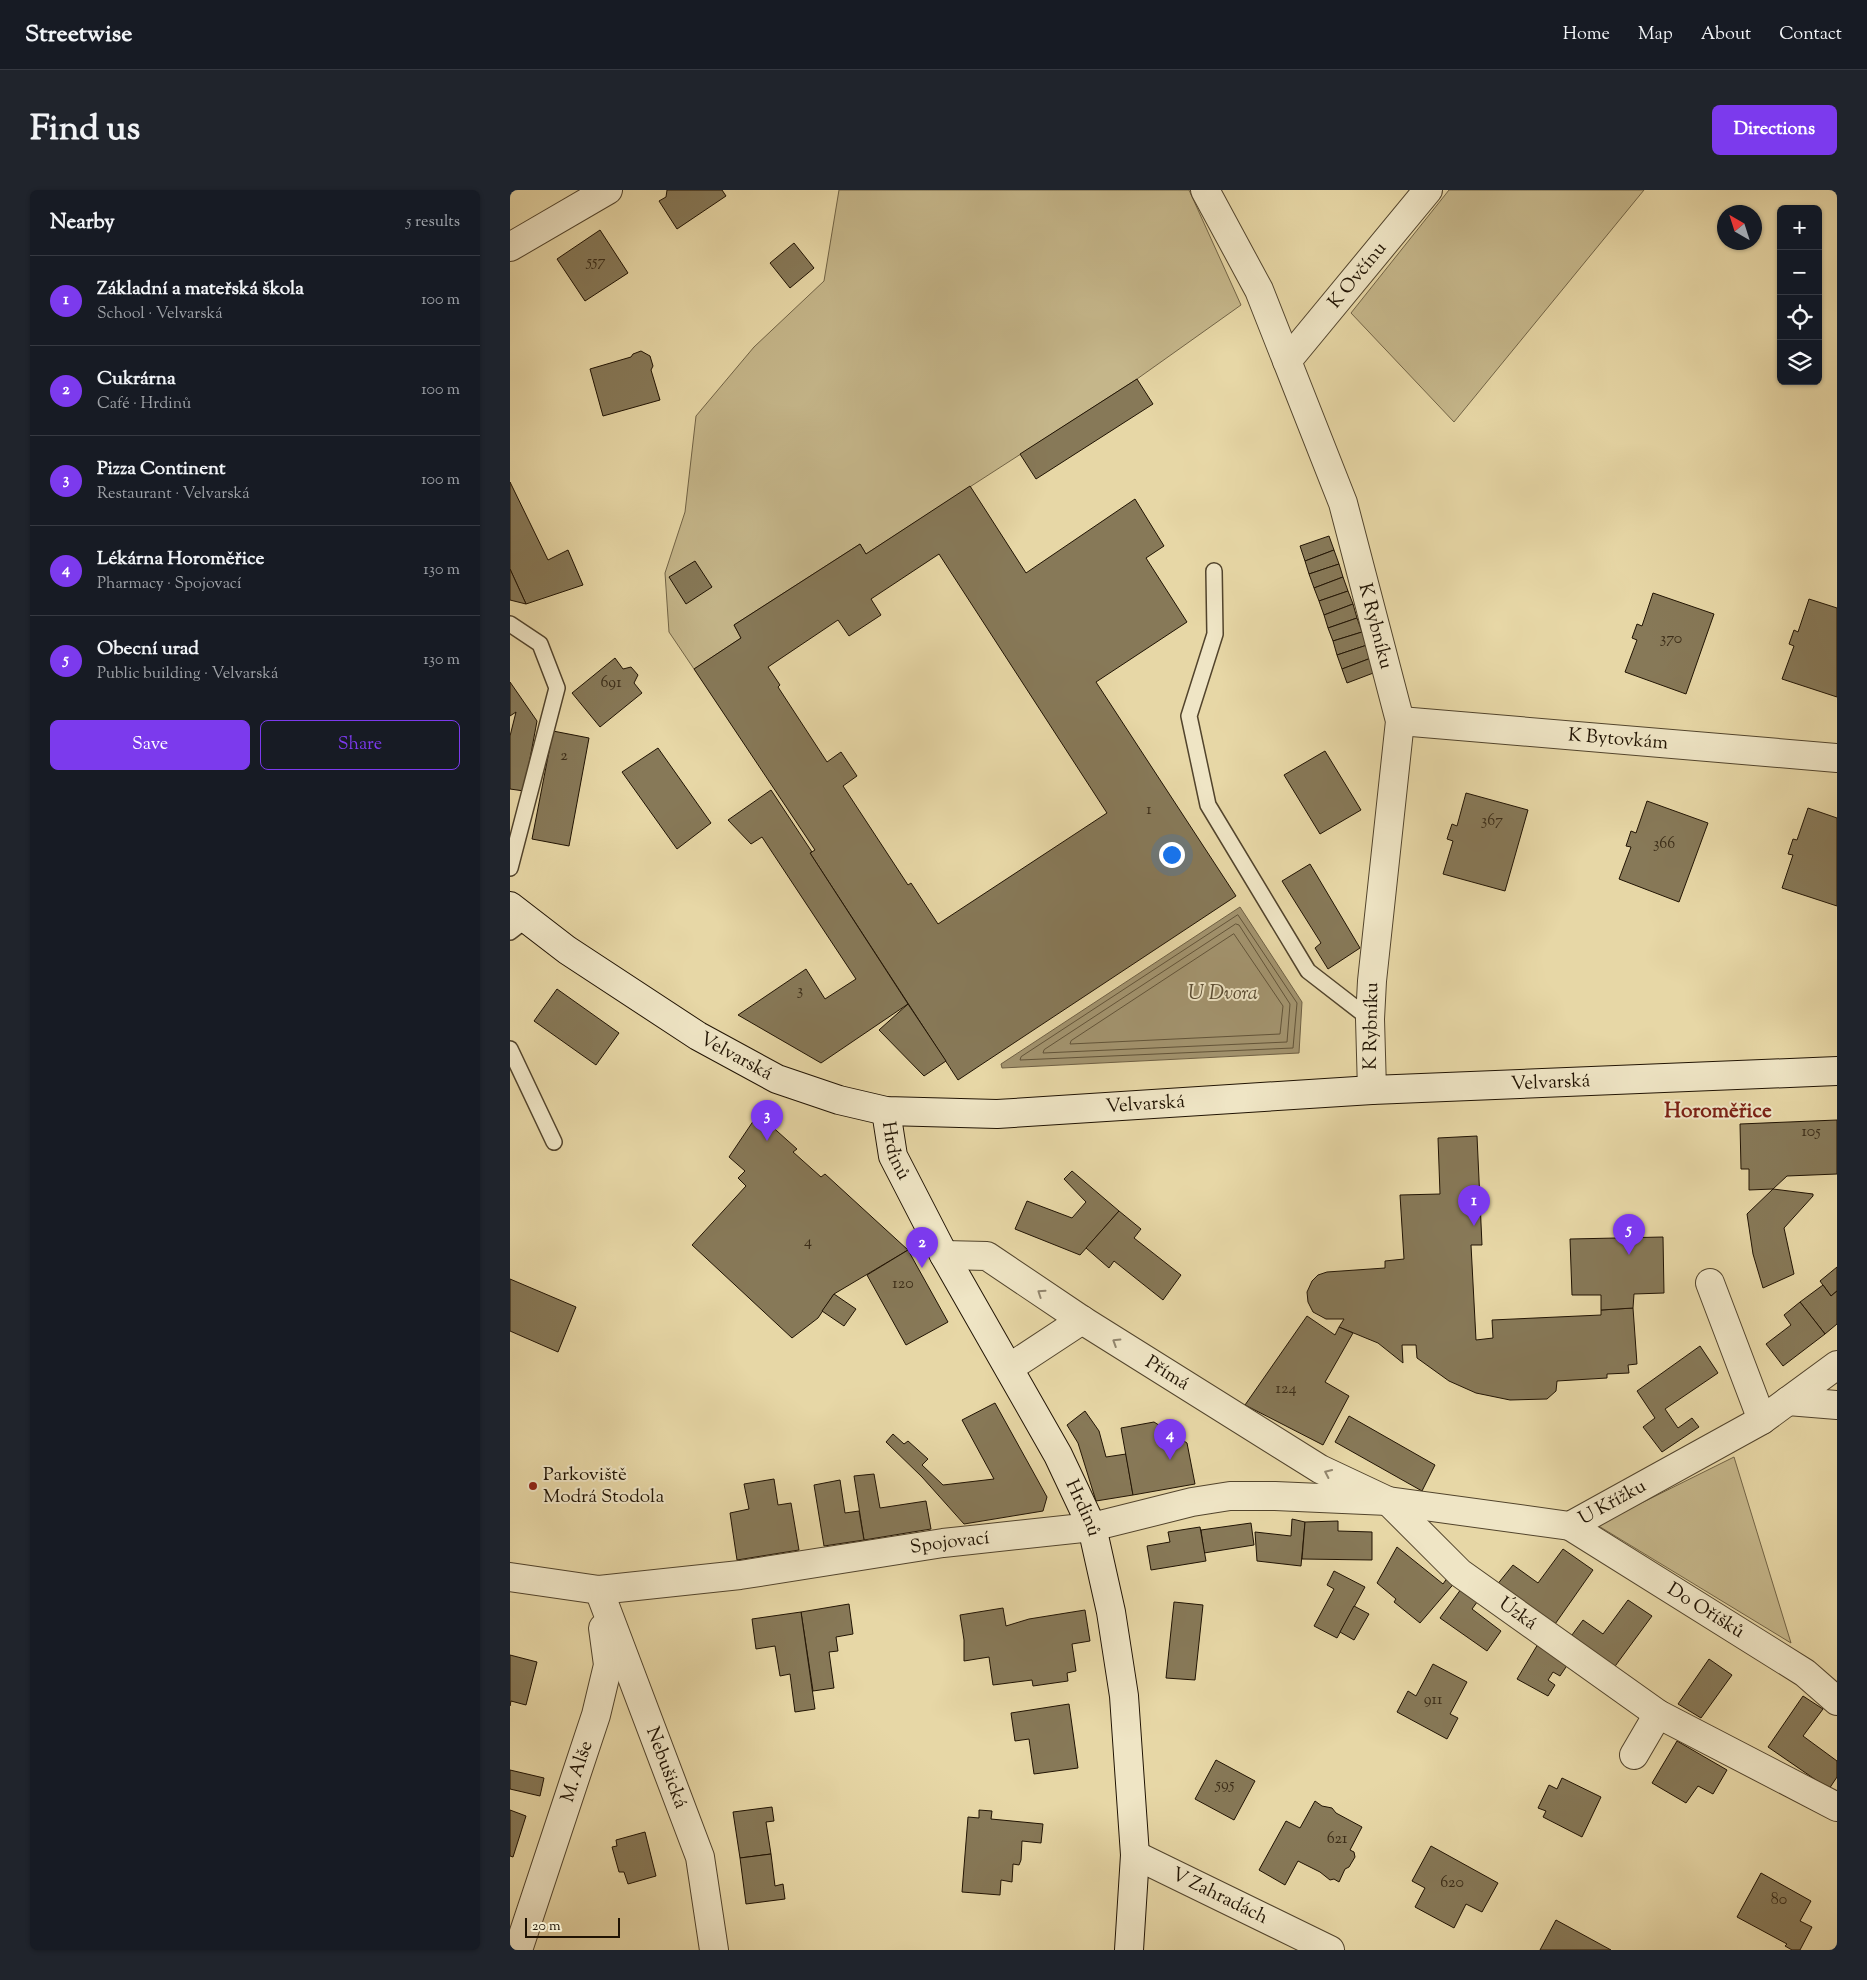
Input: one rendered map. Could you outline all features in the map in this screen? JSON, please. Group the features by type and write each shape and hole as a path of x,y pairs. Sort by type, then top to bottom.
{"street":[{"path":"510,246 608,190"},
{"name":"K Rybníku","path":"1206,190 1259,290 1343,503 1400,720 1372,981 1370,1019 1372,1090"},
{"name":"K Ovčínu","path":"1287,361 1428,190"},
{"name":"K Bytovkám","path":"1400,720 1837,758"},
{"name":"Velvarská","path":"516,919 567,950 698,1036 777,1079 840,1100 886,1111 997,1114 1372,1090 1837,1071"},
{"name":"Hrdinů","path":"886,1111 893,1156 944,1254 1058,1455 1092,1527 1111,1612 1124,1696 1135,1856 1129,1950"},
{"name":"Přímá","path":"944,1254 987,1256 1082,1320 1320,1469 1388,1501"},
{"path":"1710,1283 1762,1420"},
{"path":"1009,1368 1082,1320"},
{"name":"U Křížku","path":"1388,1501 1570,1526 1762,1420 1837,1365"},
{"path":"1788,1401 1837,1405"},
{"name":"Spojovací","path":"510,1577 599,1590 740,1576 943,1543 1092,1527 1192,1502 1230,1496 1388,1501"},
{"name":"Úzká","path":"1388,1501 1460,1573 1658,1714 1837,1808"},
{"name":"Do Oříšků","path":"1570,1526 1805,1673 1837,1701"},
{"name":"M. Alše","path":"518,1950 596,1715 608,1665 599,1590"},
{"name":"Nebušická","path":"599,1590 700,1857 714,1950"},
{"path":"1634,1755 1658,1714"},
{"name":"V Zahradách","path":"1135,1856 1330,1950"}],"lane":[{"path":"1214,572 1215,634 1189,716 1208,804 1308,970 1370,1019"},
{"path":"510,624 540,644 557,688 510,868"},
{"path":"510,1049 554,1142"}],"shaded area":[{"path":"839,190 1189,190 1241,305 1137,379 866,554 860,544 734,625 741,638 694,669 669,632 665,573 685,512 696,416 754,347 824,281"},
{"path":"1449,190 1644,190 1454,422 1351,313"},
{"path":"1734,1457 1791,1643 1597,1525"}],"water":[{"name":"U Dvora","path":"1240,907 1302,1002 1299,1053 1002,1068 1001,1064"}],"building":[{"path":"667,190 722,190 726,196 677,229 659,201 666,197"},
{"path":"600,230 628,273 585,301 557,259"},
{"path":"794,243 814,268 790,288 770,263"},
{"path":"641,351 650,356 653,366 651,370 660,400 603,416 590,369 631,357 633,354"},
{"path":"1137,379 1153,404 1036,479 1020,454"},
{"path":"510,482 548,560 568,550 583,585 526,604 510,569"},
{"path":"970,486 1026,573 1135,499 1164,546 1146,558 1187,622 1096,682 1236,896 958,1080 810,853 815,850 694,669 741,638 734,625 860,544 866,554","holes":["939,554 1107,813 938,924 911,883 908,885 843,786 857,776 841,752 827,762 778,687 780,685 768,667 838,620 849,636 881,615 871,599"]},
{"path":"1329,536 1334,550 1305,561 1300,546"},
{"path":"1334,550 1339,564 1309,574 1305,561"},
{"path":"695,561 712,587 686,604 669,577"},
{"path":"1339,564 1343,577 1314,588 1309,574"},
{"path":"510,569 526,604 510,600"},
{"path":"1343,577 1348,591 1319,601 1314,588"},
{"path":"1348,591 1353,604 1324,615 1319,601"},
{"path":"1653,593 1714,614 1686,694 1625,672 1637,640 1632,638 1637,624 1642,626"},
{"path":"1809,599 1837,608 1837,697 1782,679 1794,646 1789,644 1794,630 1798,632"},
{"path":"1353,604 1357,618 1328,628 1324,615"},
{"path":"1357,618 1362,632 1333,641 1328,628"},
{"path":"1362,632 1367,645 1337,655 1333,641"},
{"path":"1367,645 1371,658 1342,669 1337,655"},
{"path":"615,658 623,669 631,667 638,675 634,683 642,693 600,727 572,693"},
{"path":"1371,658 1376,672 1347,683 1342,669"},
{"path":"510,682 537,721 524,791 510,789 510,736 516,712 510,716"},
{"path":"553,731 589,738 569,846 532,839"},
{"path":"658,748 711,823 677,849 622,772"},
{"path":"1325,751 1361,810 1320,834 1284,775"},
{"path":"771,790 908,1004 821,1063 738,1015 806,969 825,999 856,979 762,837 751,844 728,820"},
{"path":"1466,793 1528,810 1505,891 1443,874 1453,841 1447,839 1452,824 1457,826"},
{"path":"1647,801 1708,823 1679,902 1619,879 1631,847 1626,846 1631,831 1636,833"},
{"path":"1808,808 1837,818 1837,906 1782,888 1793,855 1788,854 1793,839 1797,840"},
{"path":"1310,864 1360,948 1328,969 1315,948 1321,943 1282,881"},
{"path":"557,989 619,1033 596,1065 534,1021"},
{"path":"908,1004 946,1061 924,1076 879,1030"},
{"path":"758,1114 797,1149 793,1152 821,1177 825,1174 908,1250 834,1294 818,1318 792,1338 692,1245 746,1186 738,1178 745,1171 729,1157"},
{"path":"1837,1120 1837,1174 1787,1176 1773,1189 1749,1190 1749,1169 1741,1169 1740,1124"},
{"path":"1477,1136 1482,1245 1471,1245 1476,1340 1493,1338 1492,1320 1601,1315 1601,1310 1633,1308 1637,1364 1628,1365 1629,1373 1607,1374 1607,1378 1557,1381 1556,1391 1547,1399 1510,1400 1476,1393 1449,1381 1417,1358 1416,1345 1402,1345 1403,1363 1378,1343 1339,1327 1344,1319 1326,1319 1313,1312 1308,1302 1307,1292 1312,1281 1318,1275 1327,1272 1385,1268 1385,1261 1404,1259 1400,1195 1440,1194 1438,1138"},
{"path":"1072,1171 1119,1211 1080,1255 1015,1229 1027,1201 1072,1218 1086,1202 1064,1179"},
{"path":"1773,1189 1813,1194 1813,1196 1784,1228 1794,1274 1763,1288 1753,1254 1747,1214"},
{"path":"1119,1211 1141,1229 1134,1238 1181,1275 1163,1300 1114,1261 1109,1268 1086,1248"},
{"path":"1663,1237 1664,1293 1634,1294 1633,1308 1601,1310 1601,1295 1572,1295 1570,1239"},
{"path":"908,1250 948,1322 906,1345 867,1275"},
{"path":"1837,1267 1837,1291 1831,1296 1820,1281"},
{"path":"510,1279 576,1307 558,1352 510,1331"},
{"path":"1823,1285 1831,1296 1837,1291 1837,1324 1825,1334 1800,1302"},
{"path":"834,1294 856,1309 844,1326 822,1311"},
{"path":"1800,1302 1825,1334 1783,1366 1766,1344 1791,1325 1784,1315"},
{"path":"1307,1316 1335,1335 1339,1327 1353,1333 1325,1382 1349,1396 1323,1445 1245,1405"},
{"path":"1700,1346 1718,1373 1665,1409 1678,1428 1692,1418 1699,1427 1662,1452 1643,1427 1655,1418 1637,1391"},
{"path":"995,1403 1047,1497 1043,1511 964,1524 922,1477 886,1442 893,1434 904,1444 908,1441 928,1459 922,1465 943,1485 994,1479 962,1420"},
{"path":"1085,1411 1099,1431 1106,1457 1126,1454 1133,1495 1096,1501 1078,1443 1067,1425"},
{"path":"1349,1416 1435,1465 1422,1491 1335,1442"},
{"path":"1154,1422 1187,1443 1195,1484 1133,1495 1121,1428"},
{"path":"874,1474 880,1508 926,1501 931,1529 864,1540 854,1476"},
{"path":"774,1479 778,1505 791,1503 799,1550 737,1560 730,1513 749,1509 744,1484"},
{"path":"840,1480 845,1513 859,1511 864,1540 824,1546 814,1485"},
{"path":"1292,1519 1305,1522 1301,1566 1257,1561 1255,1532 1291,1536"},
{"path":"1338,1521 1338,1531 1372,1532 1372,1560 1302,1559 1305,1522"},
{"path":"1251,1523 1254,1545 1204,1553 1201,1530"},
{"path":"1200,1527 1206,1561 1151,1570 1147,1546 1170,1542 1168,1532"},
{"path":"1397,1547 1443,1584 1450,1574 1457,1580 1420,1623 1394,1602 1396,1599 1377,1583"},
{"path":"1563,1549 1593,1570 1553,1627 1496,1586 1513,1565 1538,1583"},
{"path":"1334,1571 1365,1587 1337,1638 1314,1626 1334,1589 1327,1585"},
{"path":"1464,1585 1480,1598 1472,1609 1501,1631 1487,1651 1440,1618"},
{"path":"1628,1600 1652,1616 1613,1669 1569,1639 1583,1620 1603,1634"},
{"path":"1174,1602 1203,1605 1195,1680 1166,1678"},
{"path":"849,1604 853,1634 836,1637 838,1651 829,1652 834,1688 813,1691 801,1612"},
{"path":"1354,1606 1369,1614 1354,1640 1340,1632"},
{"path":"1003,1608 1006,1626 1029,1619 1085,1610 1090,1641 1072,1644 1076,1671 1067,1673 1068,1681 1033,1686 1032,1680 993,1685 989,1657 964,1661 964,1640 960,1615"},
{"path":"801,1612 815,1709 795,1712 790,1674 780,1676 775,1646 756,1649 752,1619"},
{"path":"1538,1644 1568,1664 1560,1676 1553,1672 1548,1680 1555,1685 1548,1696 1517,1679"},
{"path":"510,1655 537,1662 526,1705 511,1701 510,1706"},
{"path":"1709,1659 1732,1675 1701,1718 1678,1704"},
{"path":"1433,1664 1467,1682 1450,1714 1458,1718 1447,1739 1397,1712 1408,1691 1416,1696"},
{"path":"1803,1696 1823,1709 1803,1736 1837,1761 1837,1777 1829,1789 1768,1747"},
{"path":"1069,1704 1078,1768 1034,1774 1029,1739 1015,1741 1011,1713"},
{"path":"1677,1741 1727,1770 1713,1794 1698,1786 1686,1803 1652,1783"},
{"path":"1216,1760 1255,1781 1234,1820 1195,1799"},
{"path":"510,1770 544,1778 540,1796 510,1789"},
{"path":"1562,1778 1601,1797 1582,1837 1543,1817 1546,1811 1538,1808 1549,1785 1557,1789"},
{"path":"1315,1801 1322,1806 1332,1808 1336,1813 1362,1827 1350,1850 1354,1852 1355,1857 1349,1867 1345,1869 1339,1882 1334,1879 1330,1880 1320,1872 1298,1861 1285,1885 1259,1870 1286,1821 1300,1828"},
{"path":"772,1807 774,1821 766,1822 771,1854 740,1858 733,1812"},
{"path":"510,1810 526,1816 513,1857 510,1856"},
{"path":"979,1810 992,1811 991,1819 1043,1824 1041,1843 1022,1841 1019,1865 1013,1864 1012,1882 1001,1880 1000,1895 962,1892 968,1817 979,1818"},
{"path":"645,1832 656,1876 628,1884 624,1872 619,1872 612,1847 617,1846 616,1840"},
{"path":"1431,1846 1498,1883 1482,1912 1466,1904 1454,1928 1415,1907 1425,1888 1412,1881"},
{"path":"771,1854 775,1886 783,1884 785,1899 746,1904 740,1858"},
{"path":"1761,1873 1811,1901 1800,1921 1812,1927 1800,1950 1792,1950 1785,1946 1787,1944 1737,1917"},
{"path":"1556,1920 1611,1950 1540,1950"}],"place":[{"name":"Pizza Continent","path":"767,1141"},
{"name":"Základní a mateřská škola","path":"1474,1226"},
{"name":"Obecní urad","path":"1629,1255"},
{"name":"Cukrárna","path":"922,1268"},
{"name":"Lékárna Horoměřice","path":"1170,1460"},
{"name":"Parkoviště Modrá Stodola","path":"533,1486"}],"district":[{"name":"Horoměřice","path":"1718,1112"}]}
